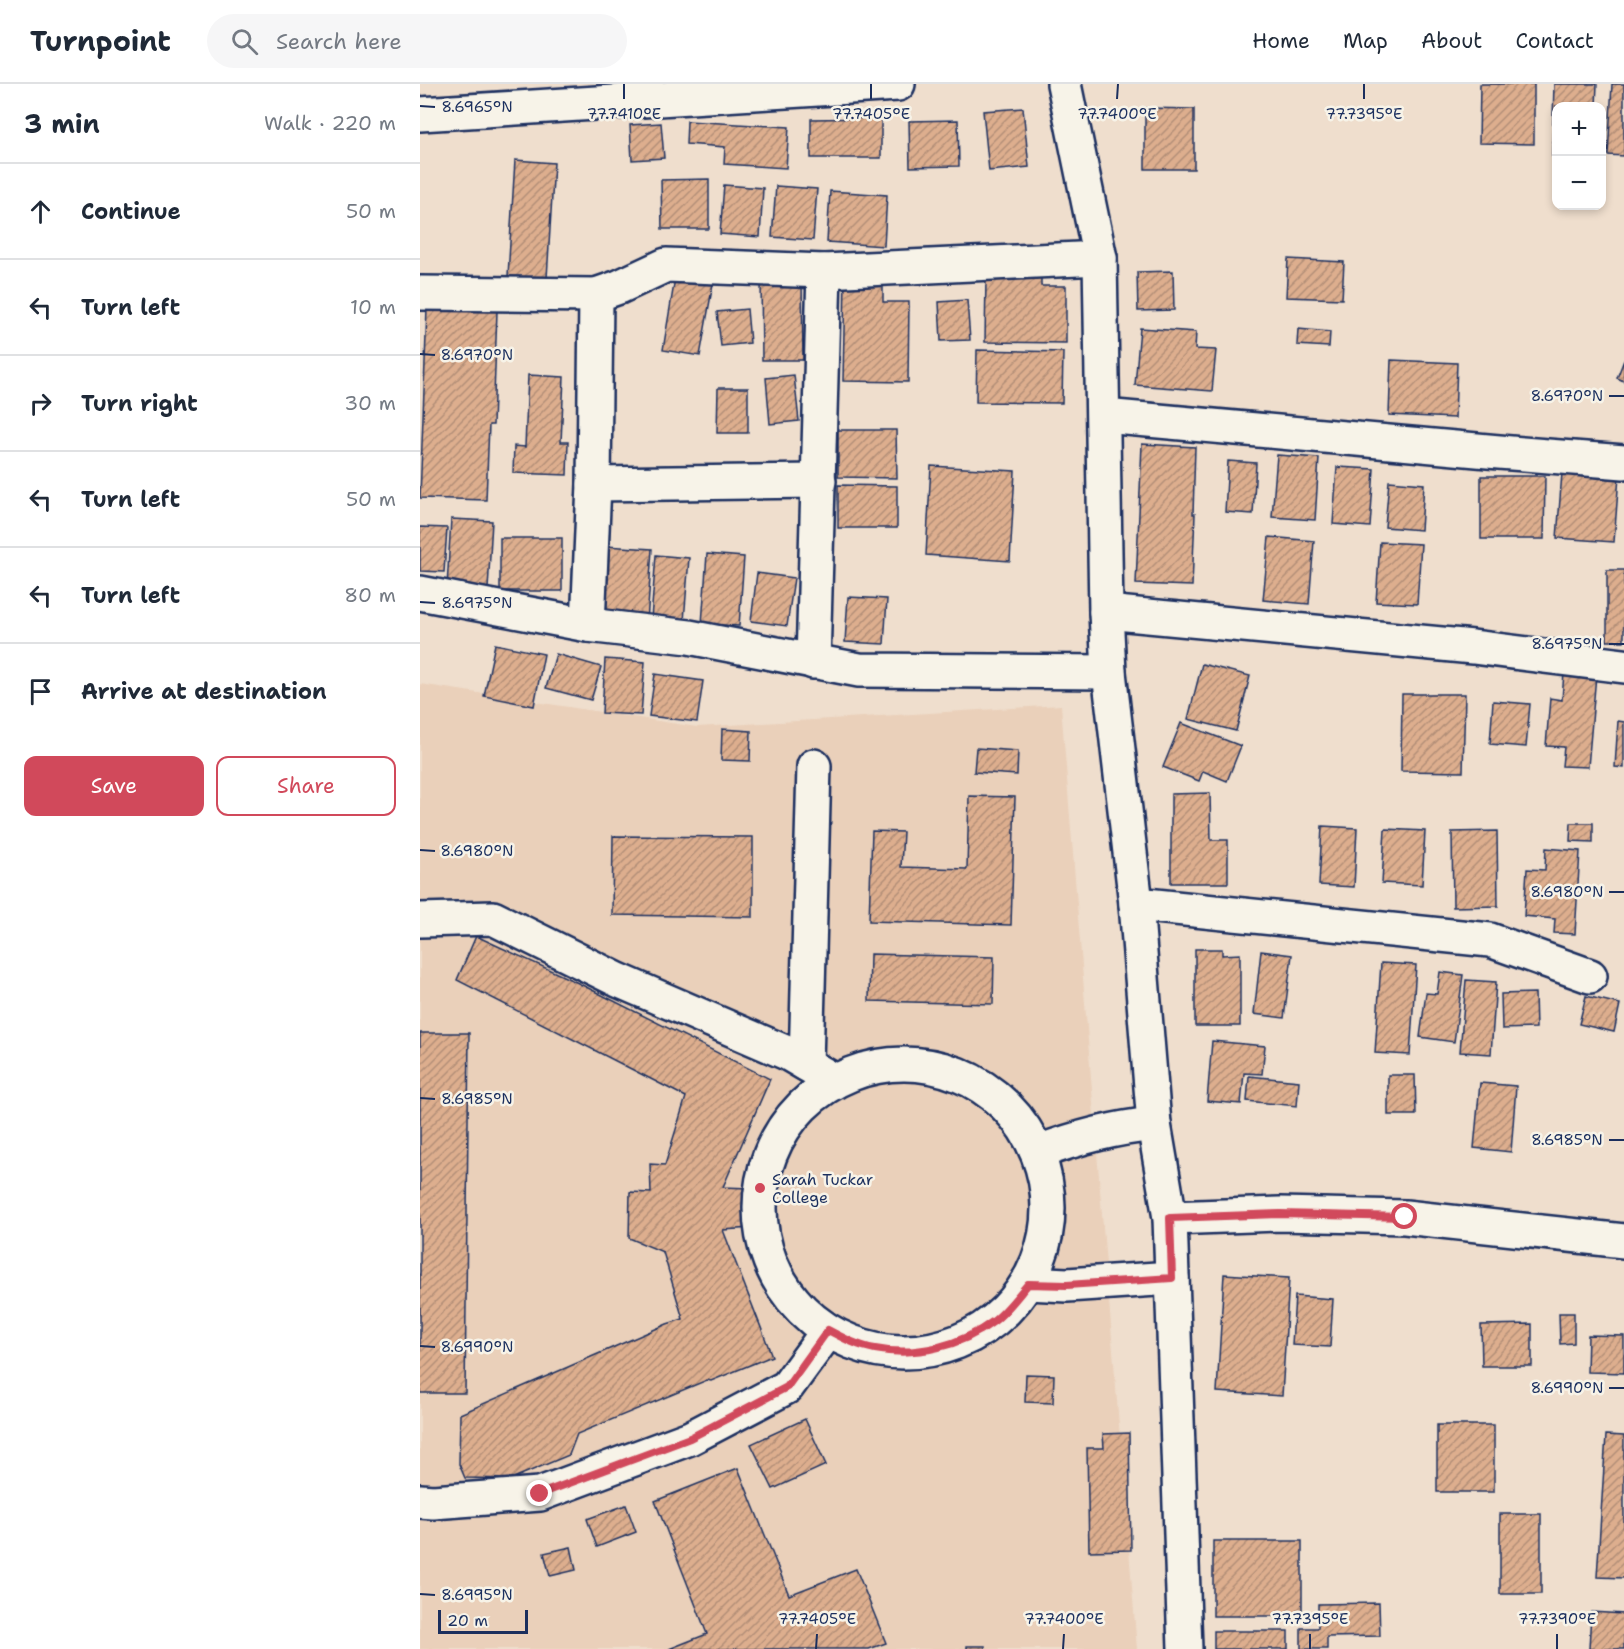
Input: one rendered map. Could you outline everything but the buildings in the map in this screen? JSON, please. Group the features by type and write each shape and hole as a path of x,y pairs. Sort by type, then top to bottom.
{"street":[{"path":"420,114 898,84"},
{"path":"1064,84 1100,258 1109,672 1136,904 1154,1124 1170,1218 1185,1649"},
{"path":"420,293 596,294 619,287 666,265 824,271 1100,258"},
{"path":"813,662 824,271"},
{"path":"588,626 594,484 596,294"},
{"path":"1104,416 1624,462"},
{"path":"594,484 819,481"},
{"path":"420,593 588,626 689,637 860,670 1109,672"},
{"path":"1106,612 1473,647 1624,666"},
{"path":"806,1064 814,766"},
{"path":"1136,904 1490,940 1590,976"},
{"path":"420,920 493,918 618,980 787,1053 835,1081"},
{"path":"908,1064 933,1067 957,1074 980,1085 1000,1101 1017,1119 1038,1152 1047,1187 1049,1212 1046,1237 1039,1261 1028,1284 1012,1304 994,1321 973,1335 950,1345 900,1352 875,1349 851,1342 808,1316 791,1298 777,1276 766,1254 761,1229 759,1204 762,1179 781,1132 796,1112 835,1081 875,1068 908,1064"},
{"path":"1038,1152 1062,1143 1125,1127 1154,1124"},
{"path":"1170,1218 1280,1214 1405,1217 1624,1241"},
{"path":"1028,1284 1067,1285 1172,1278"},
{"path":"420,1501 540,1494 690,1438 787,1387 828,1330"}],"shaded area":[{"name":"Sarah Tuckar College","path":"420,684 697,727 1061,705 1137,1649 420,1649"}],"place":[{"name":"Sarah Tuckar College","path":"760,1188"}],"route":[{"path":"540,1494 690,1438 787,1387 828,1330 851,1342 875,1349 900,1352 926,1350 950,1345 973,1335 994,1321 1028,1284 1067,1285 1172,1278 1170,1218 1280,1214 1405,1217"}]}
